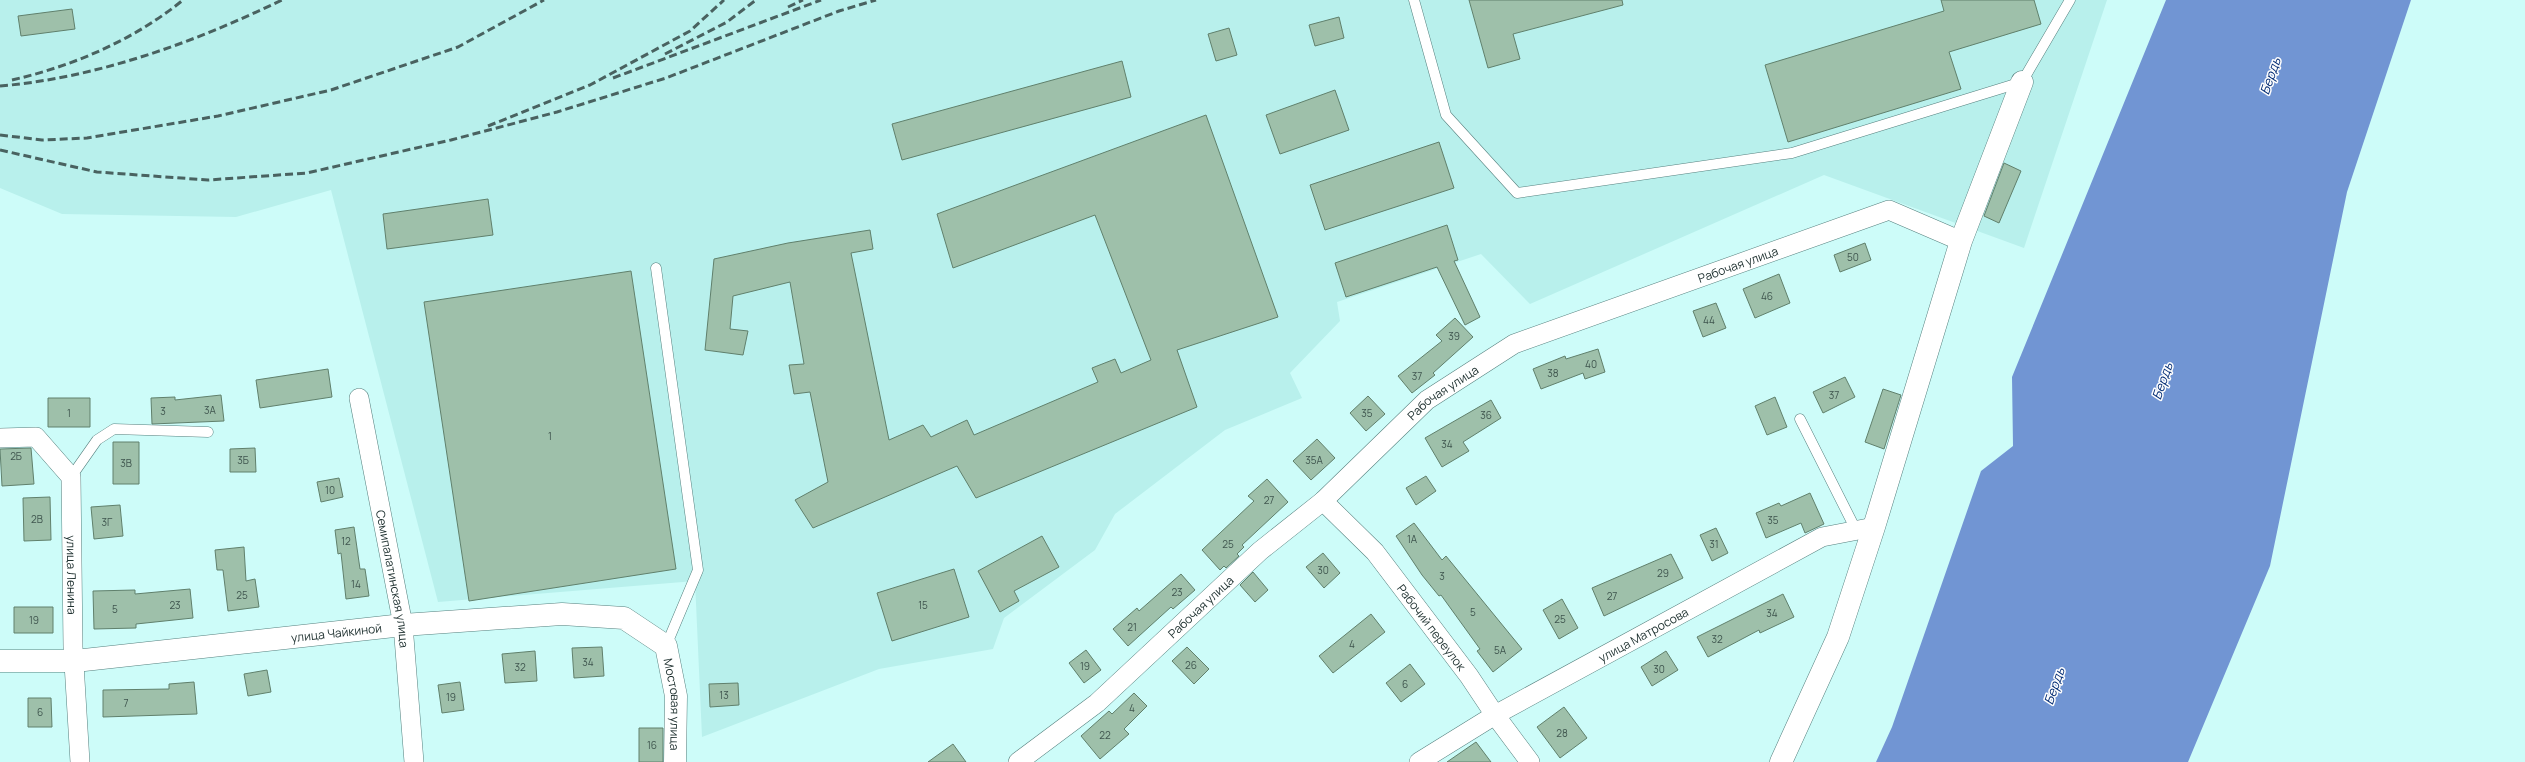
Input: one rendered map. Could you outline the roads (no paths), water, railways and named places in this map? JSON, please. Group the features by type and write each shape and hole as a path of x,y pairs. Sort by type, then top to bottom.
{"street":[{"path":"1781,762 1838,637 1865,528 1961,241 2022,82"},
{"name":"Рабочая улица","path":"1018,762 1097,703 1260,551 1323,501 1427,400 1514,344 1717,269 1889,210 1961,241"},
{"name":"Семипалатинская улица","path":"359,398 403,625 414,762"},
{"path":"0,438 36,437 71,477"},
{"name":"улица Ленина","path":"71,477 75,661 80,762"},
{"name":"Рабочий переулок","path":"1323,501 1375,552 1469,676 1495,715 1530,762"},
{"name":"улица Матросова","path":"1419,762 1495,715 1822,537 1865,528"},
{"name":"улица Чайкиной","path":"0,661 75,661 403,625 562,614 624,618 666,646"},
{"name":"Мостовая улица","path":"666,646 676,696 676,762"}],"lane":[{"path":"1414,0 1446,115 1516,193 1792,153 2022,82 2070,0"},
{"path":"656,268 698,570 666,646"},
{"path":"1800,419 1865,528"},
{"path":"71,477 98,440 114,428 208,432"}],"water":[{"name":"Бердь","path":"2166,0 2411,0 2347,192 2270,566 2188,762 1876,762 1892,727 1981,471 2013,446 2012,377"}],"railway":[{"path":"12,80 58,67 102,50 144,27 183,0"},
{"path":"0,86 36,82 73,75 145,56 215,30 282,0"},
{"path":"0,135 42,140 87,138 218,116 331,90 458,47 544,0"},
{"path":"488,126 590,85 690,31 724,0"},
{"path":"665,54 727,22 756,0"},
{"path":"788,7 803,0"},
{"path":"613,78 821,0"},
{"path":"0,150 97,172 208,180 307,173 451,140 557,112 666,78 839,11 876,0"}]}
